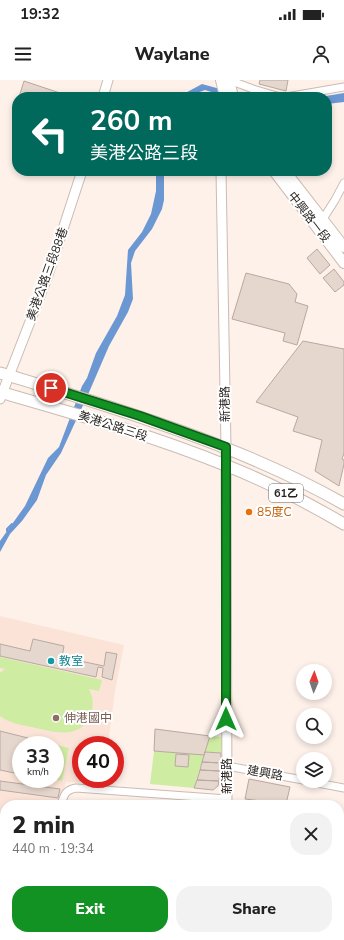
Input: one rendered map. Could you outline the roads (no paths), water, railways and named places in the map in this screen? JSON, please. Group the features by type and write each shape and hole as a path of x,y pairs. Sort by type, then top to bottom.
{"main road":[{"name":"中興路一段","path":"278,176 344,248"},
{"name":"中興路一段","path":"288,176 320,223 344,263"},
{"name":"美港公路三段","path":"5,375 83,398 226,447"},
{"name":"美港公路三段","path":"1,394 76,413 225,465"},
{"name":"61乙","path":"226,447 281,472 344,504"},
{"name":"61乙","path":"225,465 275,487 344,524"}],"street":[{"path":"104,92 108,80"},
{"path":"227,87 253,89 263,92"},
{"path":"315,92 344,87"},
{"name":"美港公路三段88巷","path":"1,394 5,375 47,278 80,176"},
{"name":"新港路","path":"221,176 226,447 227,800"},
{"path":"320,223 344,183"},
{"name":"建興路","path":"227,766 296,779"},
{"path":"332,786 344,788"},
{"path":"62,800 64,793 67,790 76,788 205,800"}],"water":[{"path":"202,84 231,92 211,92 205,90 200,92 187,92"},
{"path":"344,93 344,102 332,103 332,95"},
{"path":"156,176 164,176 164,200 162,209 152,229 135,251 131,263 133,299 128,312 109,346 61,453 46,475 37,500 22,521 10,534 0,552 0,541 25,506 48,458 59,447 96,353 117,316 125,295 128,250 142,232 151,214 156,191"}],"waterway":[{"path":"7,531 12,524"}],"place":[{"name":"85度C","path":"249,512"},
{"name":"教室","path":"51,661"},
{"name":"伸港國中","path":"56,718"}]}
